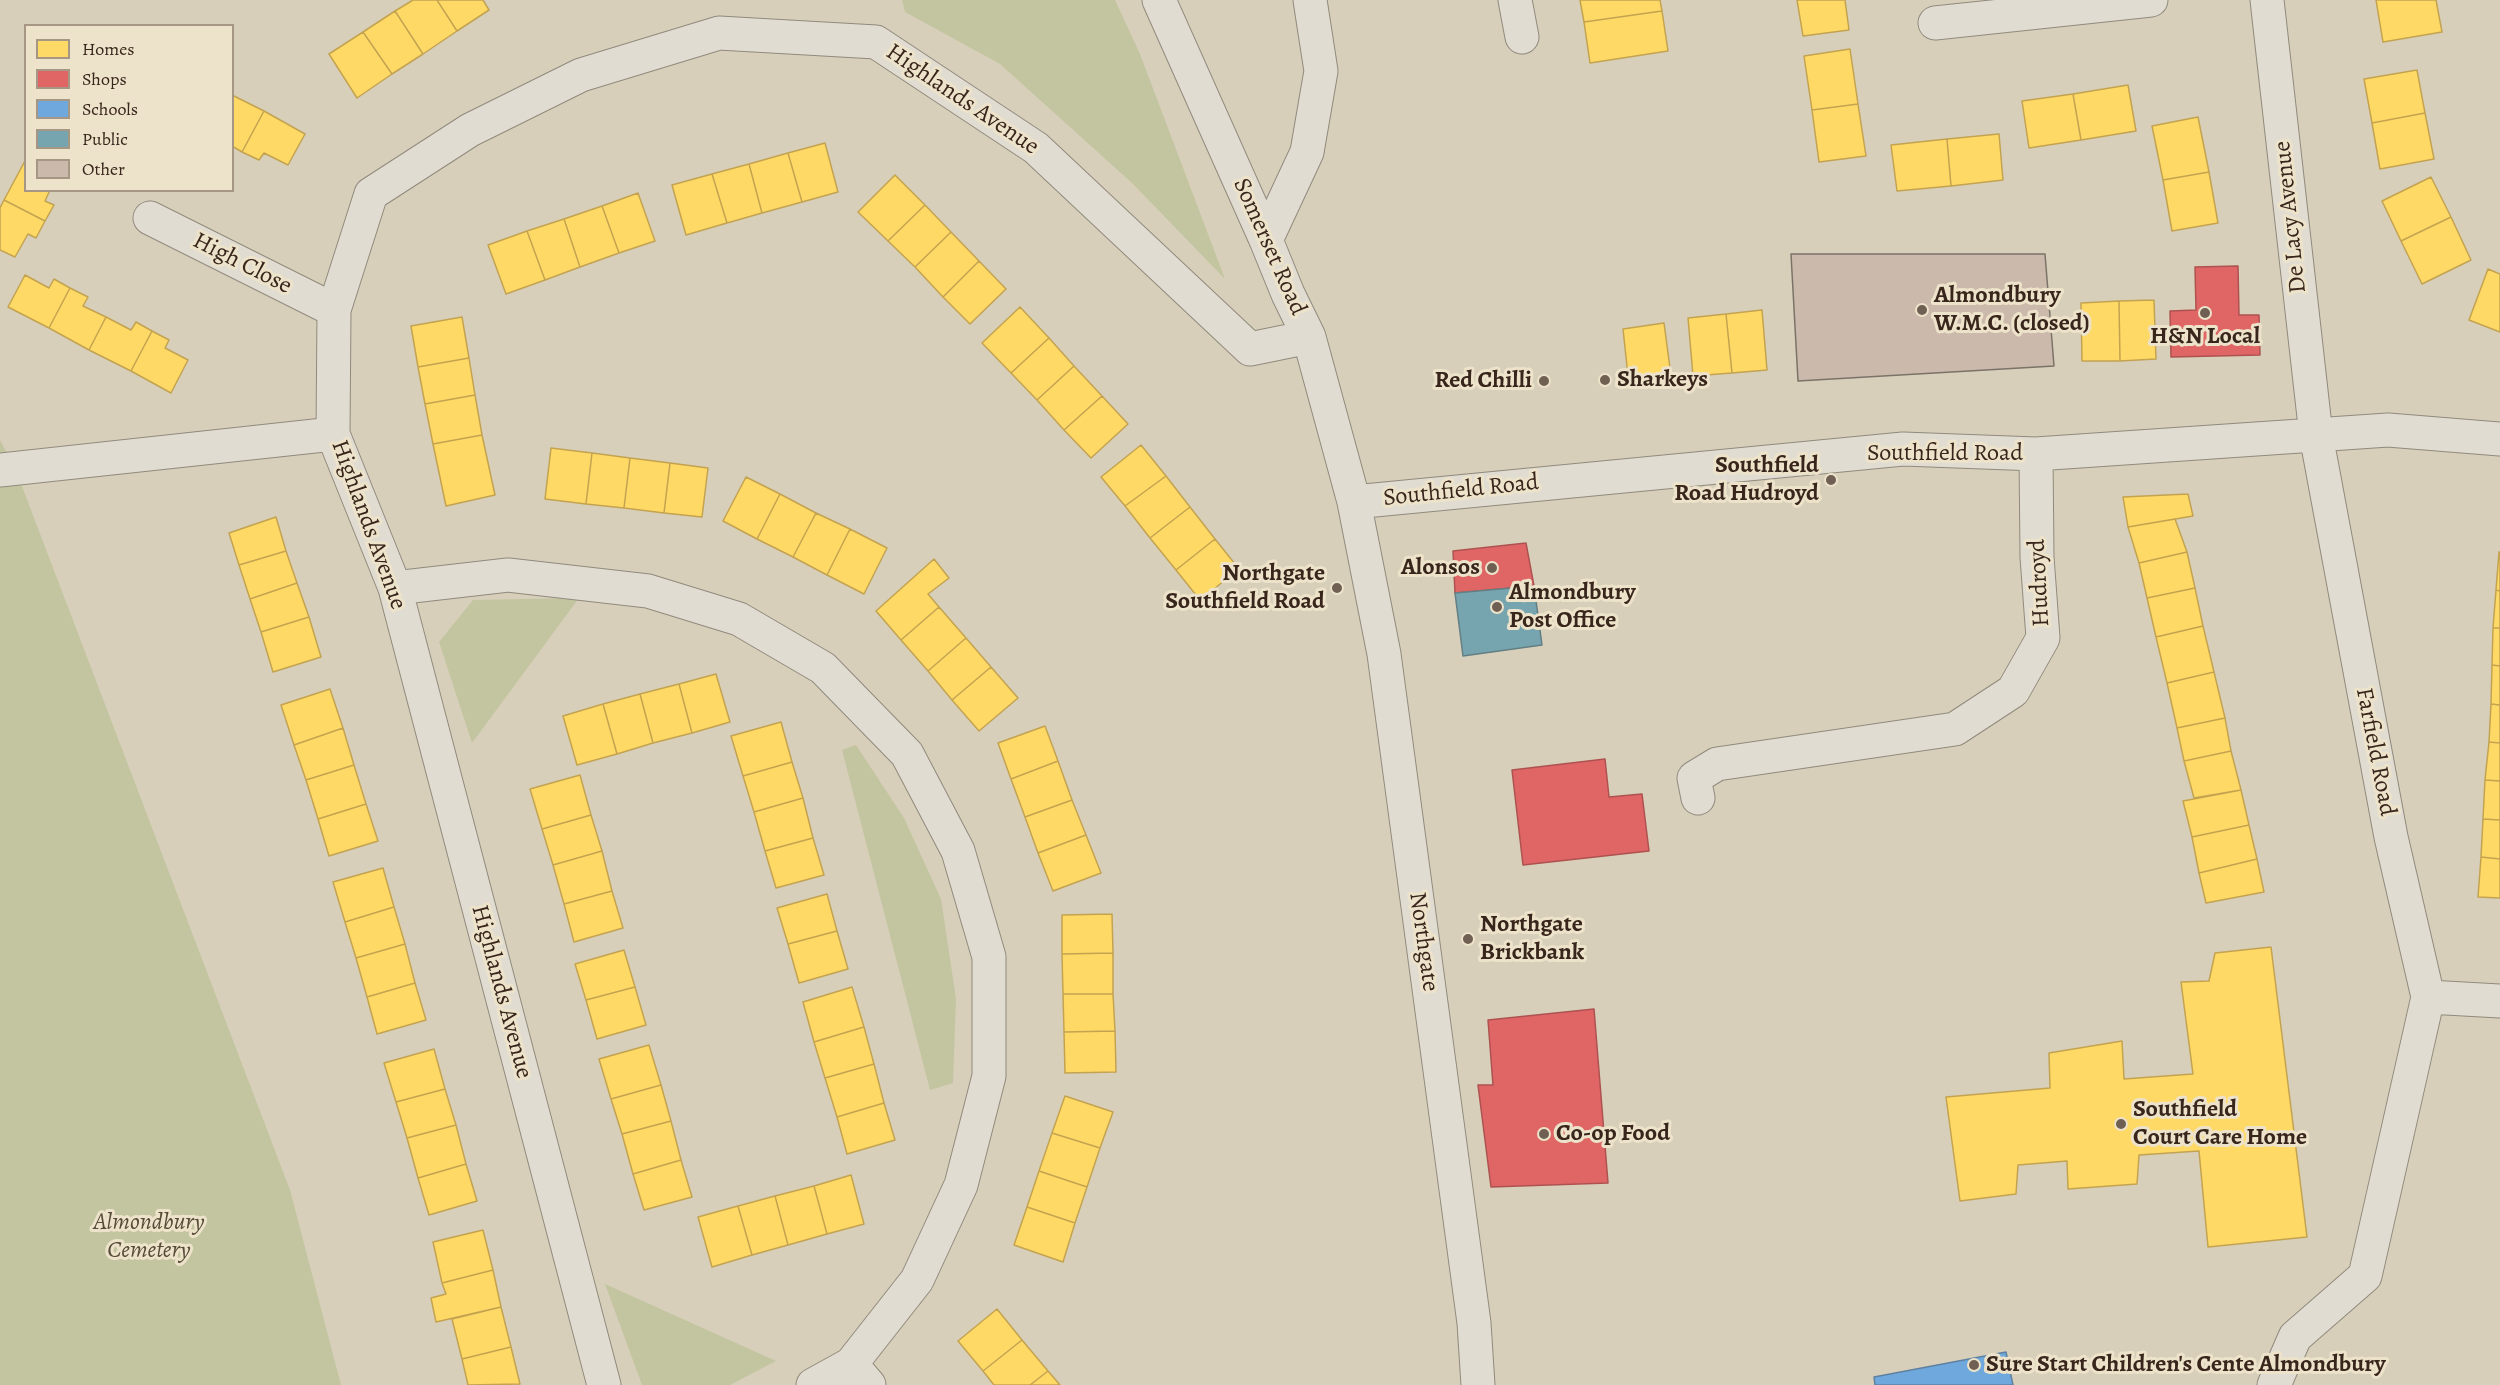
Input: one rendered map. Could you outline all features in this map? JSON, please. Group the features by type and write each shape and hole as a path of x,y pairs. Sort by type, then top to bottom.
{"street":[{"name":"Somerset Road","path":"1160,0 1266,240 1287,294 1309,337 1354,502"},
{"path":"1266,240 1307,152 1321,71 1310,0"},
{"path":"1515,0 1521,38"},
{"path":"1935,23 2151,0"},
{"name":"De Lacy Avenue","path":"2266,0 2316,435"},
{"name":"Highlands Avenue","path":"604,1385 395,588 333,434 334,310 371,194 470,130 581,75 719,33 876,42 1036,148 1250,349 1309,337"},
{"name":"High Close","path":"150,218 334,310"},
{"name":"Southfield Road","path":"1354,502 1903,449 2036,454 2388,430 2500,439"},
{"path":"0,470 333,434"},
{"name":"Farfield Road","path":"2316,435 2391,837 2428,997"},
{"name":"Hudroyd","path":"1698,798 1694,778 1717,764 1954,729 2013,691 2043,638 2037,557 2036,454"},
{"name":"Northgate","path":"1354,502 1384,654 1474,1323 1478,1385"},
{"path":"395,588 508,575 648,591 739,619 823,668 906,754 958,851 989,957 989,1076 961,1185 917,1280 860,1374 813,1385"},
{"path":"2274,1385 2295,1337 2365,1276 2428,997 2500,1001"}],"green space":[{"path":"902,0 1115,0 1140,54 1225,279 1132,183 1000,64 905,12"},
{"name":"Almondbury Cemetery","path":"0,440 15,468 290,1190 341,1385 0,1385"},
{"path":"579,598 472,743 439,642 473,600"},
{"path":"856,745 904,818 941,899 956,999 953,1083 930,1090 842,750"},
{"path":"605,1284 776,1361 730,1385 642,1385"}],"building: Homes":[{"path":"413,0 437,0 457,31 423,54 395,11"},
{"path":"437,0 483,0 489,10 457,31"},
{"path":"1580,0 1660,0 1662,11 1584,22"},
{"path":"1797,0 1845,0 1849,30 1803,36"},
{"path":"2376,0 2436,0 2442,32 2383,42"},
{"path":"395,11 423,54 392,74 363,32"},
{"path":"1662,11 1668,51 1590,63 1584,22"},
{"path":"363,32 392,74 357,98 329,54"},
{"path":"1850,49 1858,104 1812,110 1804,56"},
{"path":"2417,70 2425,113 2372,123 2364,79"},
{"path":"2128,85 2136,131 2081,140 2073,94"},
{"path":"2073,94 2081,140 2029,148 2022,101"},
{"path":"234,96 264,111 242,152 234,147"},
{"path":"1858,104 1866,156 1819,162 1812,110"},
{"path":"264,111 305,134 288,165 264,153 259,160 242,152"},
{"path":"2425,113 2434,159 2380,169 2372,123"},
{"path":"2198,117 2209,172 2163,180 2152,126"},
{"path":"1999,134 2003,180 1951,186 1947,139"},
{"path":"1947,139 1951,186 1897,191 1891,145"},
{"path":"825,143 838,192 802,202 788,153"},
{"path":"788,153 802,202 762,213 749,164"},
{"path":"24,163 24,192 49,192 45,201 54,205 45,221 4,200"},
{"path":"749,164 762,213 727,223 712,174"},
{"path":"2209,172 2218,223 2172,231 2163,180"},
{"path":"712,174 727,223 686,235 672,185"},
{"path":"895,175 925,205 888,241 858,212"},
{"path":"2431,177 2451,217 2401,241 2382,201"},
{"path":"638,193 655,241 619,253 602,206"},
{"path":"4,200 45,221 36,238 28,234 15,257 0,250 0,208"},
{"path":"925,205 951,232 915,267 888,241"},
{"path":"602,206 619,253 580,267 564,219"},
{"path":"2451,217 2471,260 2422,284 2401,241"},
{"path":"564,219 580,267 545,280 527,231"},
{"path":"527,231 545,280 506,294 488,245"},
{"path":"951,232 979,261 943,297 915,267"},
{"path":"979,261 1006,289 970,324 943,297"},
{"path":"2488,269 2500,274 2500,332 2469,320"},
{"path":"25,275 49,288 54,279 70,288 49,328 8,307"},
{"path":"70,288 88,297 83,306 106,317 89,350 49,328"},
{"path":"2154,300 2156,359 2120,361 2119,301"},
{"path":"2119,301 2120,361 2082,361 2081,303"},
{"path":"1020,307 1049,338 1011,373 982,343"},
{"path":"1762,310 1767,370 1732,373 1726,314"},
{"path":"1726,314 1732,373 1693,376 1688,318"},
{"path":"106,317 131,330 136,322 152,331 131,371 89,350"},
{"path":"462,317 469,358 418,367 411,326"},
{"path":"1664,323 1672,383 1629,385 1623,329"},
{"path":"152,331 169,340 165,348 188,360 171,393 131,371"},
{"path":"1049,338 1074,366 1037,400 1011,373"},
{"path":"469,358 475,395 425,404 418,367"},
{"path":"1074,366 1102,396 1064,430 1037,400"},
{"path":"475,395 482,435 433,444 425,404"},
{"path":"1102,396 1128,424 1091,458 1064,430"},
{"path":"482,435 495,495 446,506 433,444"},
{"path":"1141,445 1166,476 1125,506 1101,477"},
{"path":"551,448 592,453 586,504 545,499"},
{"path":"592,453 630,458 624,508 586,504"},
{"path":"630,458 670,463 664,513 624,508"},
{"path":"670,463 708,468 702,517 664,513"},
{"path":"1166,476 1190,507 1150,538 1125,506"},
{"path":"746,477 780,494 757,539 723,521"},
{"path":"780,494 816,513 793,557 757,539"},
{"path":"2188,494 2193,516 2128,527 2123,497"},
{"path":"1190,507 1215,539 1176,570 1150,538"},
{"path":"816,513 850,529 827,575 793,557"},
{"path":"276,517 286,551 239,565 229,533"},
{"path":"2175,519 2187,552 2139,563 2128,527"},
{"path":"850,529 887,548 864,594 827,575"},
{"path":"1215,539 1239,569 1200,600 1176,570"},
{"path":"286,551 297,583 250,599 239,565"},
{"path":"2187,552 2195,588 2147,598 2139,563"},
{"path":"2500,552 2500,591 2496,590"},
{"path":"934,559 949,578 928,594 939,607 901,640 876,611"},
{"path":"297,583 309,617 261,632 250,599"},
{"path":"2195,588 2203,626 2156,637 2147,598"},
{"path":"2496,590 2500,591 2500,628 2493,628"},
{"path":"939,607 966,638 928,671 901,640"},
{"path":"309,617 321,657 273,672 261,632"},
{"path":"2203,626 2214,672 2167,683 2156,637"},
{"path":"2493,628 2500,628 2500,666 2492,665"},
{"path":"966,638 991,667 952,700 928,671"},
{"path":"2492,665 2500,666 2500,705 2491,704"},
{"path":"991,667 1018,698 979,731 952,700"},
{"path":"2214,672 2225,718 2177,728 2167,683"},
{"path":"716,674 730,722 692,733 679,684"},
{"path":"679,684 692,733 653,743 640,694"},
{"path":"330,689 343,728 294,745 281,705"},
{"path":"640,694 653,743 617,754 603,704"},
{"path":"603,704 617,754 577,765 563,716"},
{"path":"2491,704 2500,705 2500,743 2489,742"},
{"path":"2225,718 2231,751 2184,761 2177,728"},
{"path":"781,722 792,762 743,776 731,736"},
{"path":"1045,726 1058,761 1011,779 998,743"},
{"path":"343,728 354,765 306,780 294,745"},
{"path":"2489,742 2500,743 2500,781 2485,780"},
{"path":"2231,751 2241,790 2194,798 2184,761"},
{"path":"1058,761 1072,800 1025,817 1011,779"},
{"path":"792,762 803,798 754,812 743,776"},
{"path":"354,765 366,804 318,819 306,780"},
{"path":"580,775 591,815 542,829 530,789"},
{"path":"2485,780 2500,781 2500,820 2483,819"},
{"path":"2241,790 2249,825 2192,837 2183,801"},
{"path":"803,798 813,838 765,851 754,812"},
{"path":"1072,800 1086,835 1038,853 1025,817"},
{"path":"366,804 378,841 329,856 318,819"},
{"path":"591,815 602,851 553,865 542,829"},
{"path":"2483,819 2500,820 2500,859 2481,857"},
{"path":"2249,825 2257,859 2199,873 2192,837"},
{"path":"1086,835 1101,873 1053,891 1038,853"},
{"path":"813,838 824,875 776,888 765,851"},
{"path":"602,851 612,891 564,904 553,865"},
{"path":"2481,857 2500,859 2500,898 2478,897"},
{"path":"2257,859 2264,892 2206,903 2199,873"},
{"path":"383,868 394,907 345,922 333,882"},
{"path":"612,891 623,928 574,942 564,904"},
{"path":"827,894 837,931 788,944 777,908"},
{"path":"394,907 405,944 356,958 345,922"},
{"path":"1112,914 1113,953 1062,954 1062,915"},
{"path":"837,931 848,969 799,983 788,944"},
{"path":"405,944 415,983 367,997 356,958"},
{"name":"Southfield Court Care Home","path":"2271,947 2307,1237 2208,1247 2199,1151 2139,1155 2137,1184 2068,1189 2067,1161 2018,1165 2016,1194 1960,1201 1946,1097 2050,1088 2049,1053 2122,1041 2124,1079 2193,1074 2181,982 2209,981 2215,953"},
{"path":"624,950 635,987 586,1000 575,964"},
{"path":"1113,953 1113,994 1063,994 1062,954"},
{"path":"415,983 426,1020 377,1034 367,997"},
{"path":"635,987 646,1025 597,1039 586,1000"},
{"path":"852,987 864,1027 814,1042 803,1002"},
{"path":"1063,994 1113,994 1115,1031 1064,1032"},
{"path":"864,1027 874,1064 825,1078 814,1042"},
{"path":"1115,1031 1116,1072 1065,1073 1064,1032"},
{"path":"649,1045 661,1085 611,1099 599,1059"},
{"path":"434,1049 445,1089 396,1102 384,1063"},
{"path":"874,1064 884,1103 837,1117 825,1078"},
{"path":"661,1085 671,1121 622,1134 611,1099"},
{"path":"445,1089 456,1125 407,1138 396,1102"},
{"path":"1065,1096 1113,1112 1100,1148 1052,1133"},
{"path":"884,1103 895,1140 847,1154 837,1117"},
{"path":"671,1121 681,1160 633,1174 622,1134"},
{"path":"456,1125 466,1164 418,1178 407,1138"},
{"path":"1052,1133 1100,1148 1087,1187 1039,1171"},
{"path":"681,1160 692,1197 644,1210 633,1174"},
{"path":"466,1164 477,1201 429,1215 418,1178"},
{"path":"1039,1171 1087,1187 1075,1223 1027,1207"},
{"path":"851,1175 864,1224 827,1234 814,1186"},
{"path":"814,1186 827,1234 788,1245 775,1196"},
{"path":"775,1196 788,1245 752,1255 738,1206"},
{"path":"738,1206 752,1255 712,1267 698,1217"},
{"path":"1027,1207 1075,1223 1063,1262 1014,1245"},
{"path":"483,1230 493,1270 442,1283 433,1242"},
{"path":"493,1270 501,1307 436,1322 431,1298 446,1294 442,1283"},
{"path":"501,1307 511,1347 462,1359 452,1319"},
{"path":"997,1309 1022,1340 983,1371 958,1341"},
{"path":"1022,1340 1048,1371 1030,1385 994,1385 983,1371"},
{"path":"511,1347 520,1384 468,1385 462,1359"},
{"path":"1048,1371 1060,1385 1030,1385"}],"building: Shops":[{"name":"H&N Local","path":"2238,266 2239,315 2259,315 2260,355 2171,357 2170,311 2196,310 2195,267"},
{"name":"Alonsos","path":"1526,543 1534,586 1455,593 1453,551"},
{"path":"1605,759 1609,797 1642,794 1649,851 1523,865 1512,770"},
{"name":"Co-op Food","path":"1594,1009 1608,1183 1491,1187 1478,1085 1493,1085 1488,1020"}],"building: Schools":[{"name":"Sure Start Children's Cente Almondbury","path":"2006,1352 2013,1385 1875,1385 1874,1377"}],"building: Public":[{"name":"Almondbury Post Office","path":"1534,586 1542,645 1463,656 1455,593"}],"building: Other":[{"name":"Almondbury W.M.C. (closed)","path":"1791,254 2045,254 2054,366 1798,381"}],"place":[{"name":"Almondbury W.M.C. (closed)","path":"1922,310"},
{"name":"H&N Local","path":"2205,313"},
{"name":"Sharkeys","path":"1605,380"},
{"name":"Red Chilli","path":"1544,381"},
{"name":"Southfield Road Hudroyd","path":"1831,480"},
{"name":"Alonsos","path":"1492,568"},
{"name":"Northgate Southfield Road","path":"1337,588"},
{"name":"Almondbury Post Office","path":"1497,607"},
{"name":"Northgate Brickbank","path":"1468,939"},
{"name":"Southfield Court Care Home","path":"2121,1124"},
{"name":"Co-op Food","path":"1544,1134"},
{"name":"Sure Start Children's Cente Almondbury","path":"1974,1365"}]}
